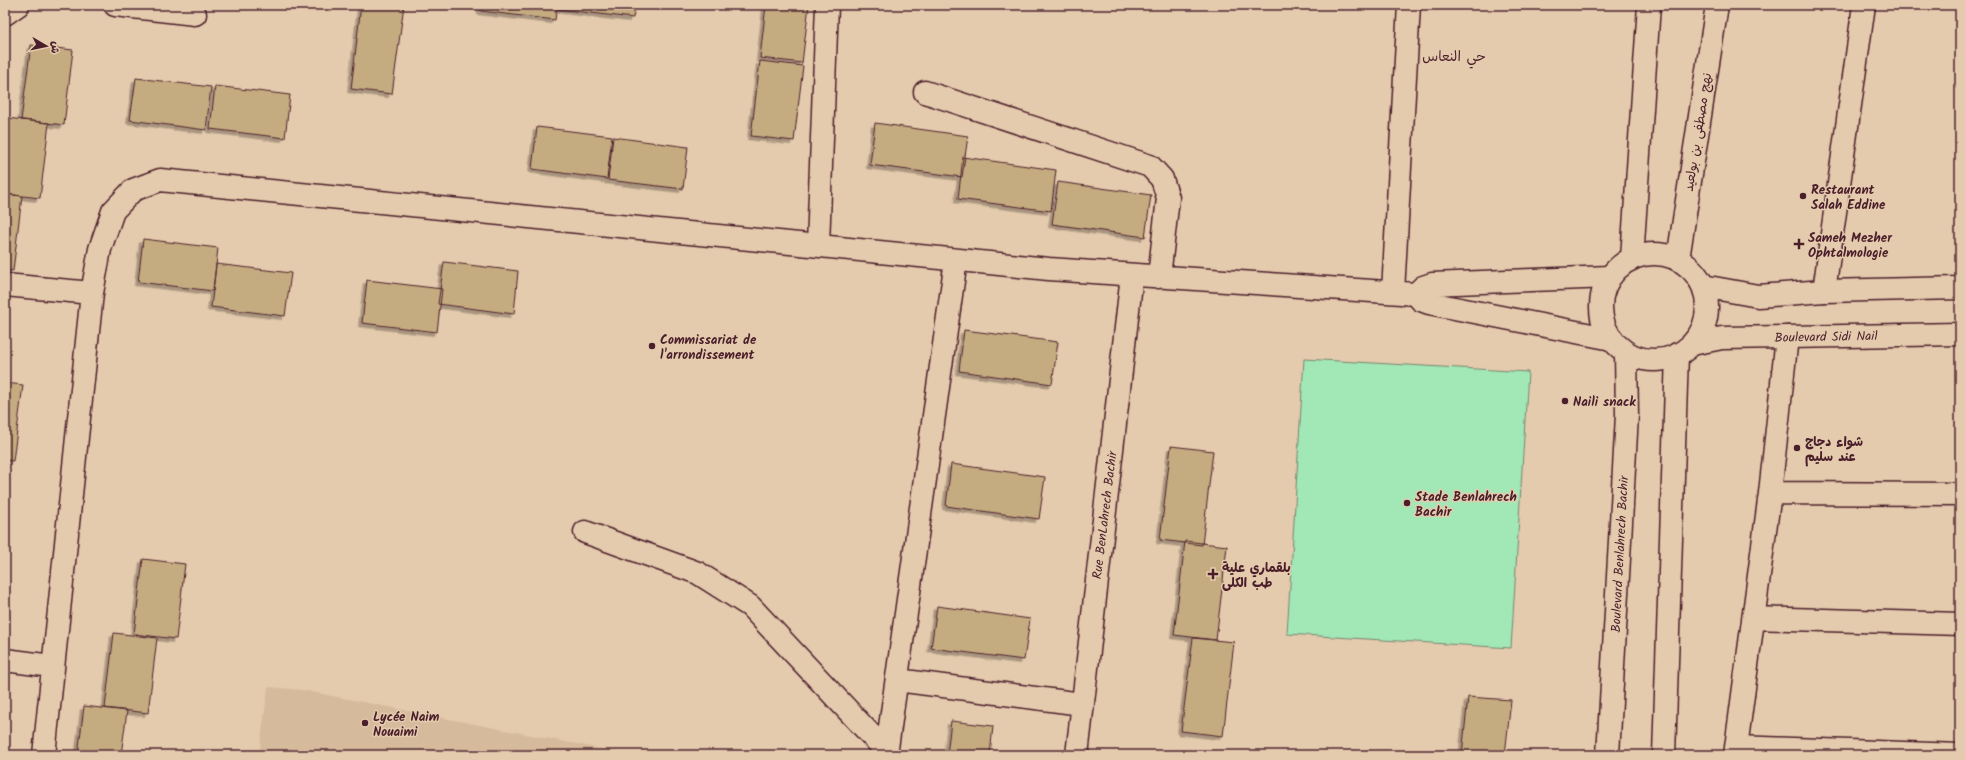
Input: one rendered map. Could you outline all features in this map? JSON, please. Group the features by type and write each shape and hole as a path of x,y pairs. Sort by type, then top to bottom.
{"street":[{"path":"5,14 18,5"},
{"path":"115,5 196,14"},
{"path":"818,245 827,5"},
{"path":"1393,292 1409,5"},
{"path":"1632,258 1649,5"},
{"name":"نهج مصطفى بن بولعيد","path":"1678,259 1717,5"},
{"path":"1824,291 1864,5"},
{"path":"925,92 1150,166 1162,179 1168,198 1160,276"},
{"path":"44,755 52,666 92,293 100,249 113,211 133,190 160,180 956,260 1132,275 1416,294 1421,300 1430,303 1619,346 1646,359 1662,359 1684,349 1701,331 1706,316 1707,301 1703,286 1691,268 1678,259 1663,254 1647,254 1632,258 1616,269 1610,277 1603,292 1601,308 1604,324 1619,346"},
{"path":"886,753 956,260"},
{"name":"Rue BenLahrech Bachir","path":"1077,755 1132,275"},
{"path":"1416,294 1423,287 1432,284 1610,277"},
{"path":"5,285 92,293"},
{"path":"1703,286 1758,296 1824,291 1960,288"},
{"name":"Boulevard Sidi Nail","path":"1684,349 1722,338 1960,334"},
{"path":"1788,337 1770,493 1736,751 1960,755"},
{"name":"Boulevard Benlahrech Bachir","path":"1608,755 1627,415 1619,346"},
{"path":"1664,755 1684,349"},
{"path":"1770,493 1960,494"},
{"path":"585,532 698,573 750,606 886,753"},
{"path":"1753,618 1960,624"},
{"path":"5,660 52,666"},
{"path":"897,680 1082,704"}],"shaded area":[{"name":"Lycée Naim Nouaimi","path":"268,687 302,690 632,755 259,755"}],"green space":[{"name":"Stade Benlahrech Bachir","path":"1304,359 1528,372 1511,648 1287,634"}],"building":[{"path":"361,5 404,5 392,94 351,89"},
{"path":"481,5 557,5 555,20 481,11"},
{"path":"559,5 635,5 633,18 558,9"},
{"path":"766,5 809,5 802,63 760,58"},
{"path":"31,45 73,50 64,125 21,120"},
{"path":"760,61 803,66 794,141 751,136"},
{"path":"136,78 211,87 206,130 130,120"},
{"path":"215,86 290,95 285,138 210,129"},
{"path":"7,118 49,123 40,198 5,194 5,134"},
{"path":"875,123 968,136 962,177 870,165"},
{"path":"537,127 612,136 607,179 532,169"},
{"path":"613,137 688,147 683,189 608,180"},
{"path":"963,157 1056,170 1051,211 958,199"},
{"path":"1058,182 1151,195 1145,237 1052,224"},
{"path":"5,194 22,196 13,271 5,270"},
{"path":"143,239 218,248 213,291 138,282"},
{"path":"444,262 518,271 514,314 438,304"},
{"path":"216,264 291,273 285,316 211,307"},
{"path":"367,280 442,289 437,332 362,323"},
{"path":"964,330 1058,342 1052,384 959,371"},
{"path":"5,383 23,385 13,461 5,460"},
{"path":"1171,446 1213,451 1202,545 1160,540"},
{"path":"951,464 1045,477 1039,519 946,506"},
{"path":"1185,541 1227,546 1216,640 1174,635"},
{"path":"143,559 185,564 176,639 134,634"},
{"path":"937,606 1030,619 1024,660 931,648"},
{"path":"114,633 157,638 148,713 105,708"},
{"path":"1193,638 1234,642 1223,736 1181,731"},
{"path":"1468,697 1511,700 1505,755 1462,755"},
{"path":"84,706 127,711 121,755 78,755"},
{"path":"951,721 993,726 990,755 947,755"}],"place":[{"name":"Restaurant Salah Eddine","path":"1803,196"},
{"name":"Sameh Mezher Ophtalmologie","path":"1799,244"},
{"name":"Commissariat de l'arrondissement","path":"652,346"},
{"name":"Naili snack","path":"1565,401"},
{"name":"شواء دجاج عند سليم","path":"1797,448"},
{"name":"Stade Benlahrech Bachir","path":"1407,503"},
{"name":"بلقماري علية طب الكلى","path":"1213,574"},
{"name":"Lycée Naim Nouaimi","path":"365,723"}],"district":[{"name":"حي النعاس","path":"1454,56"}]}
